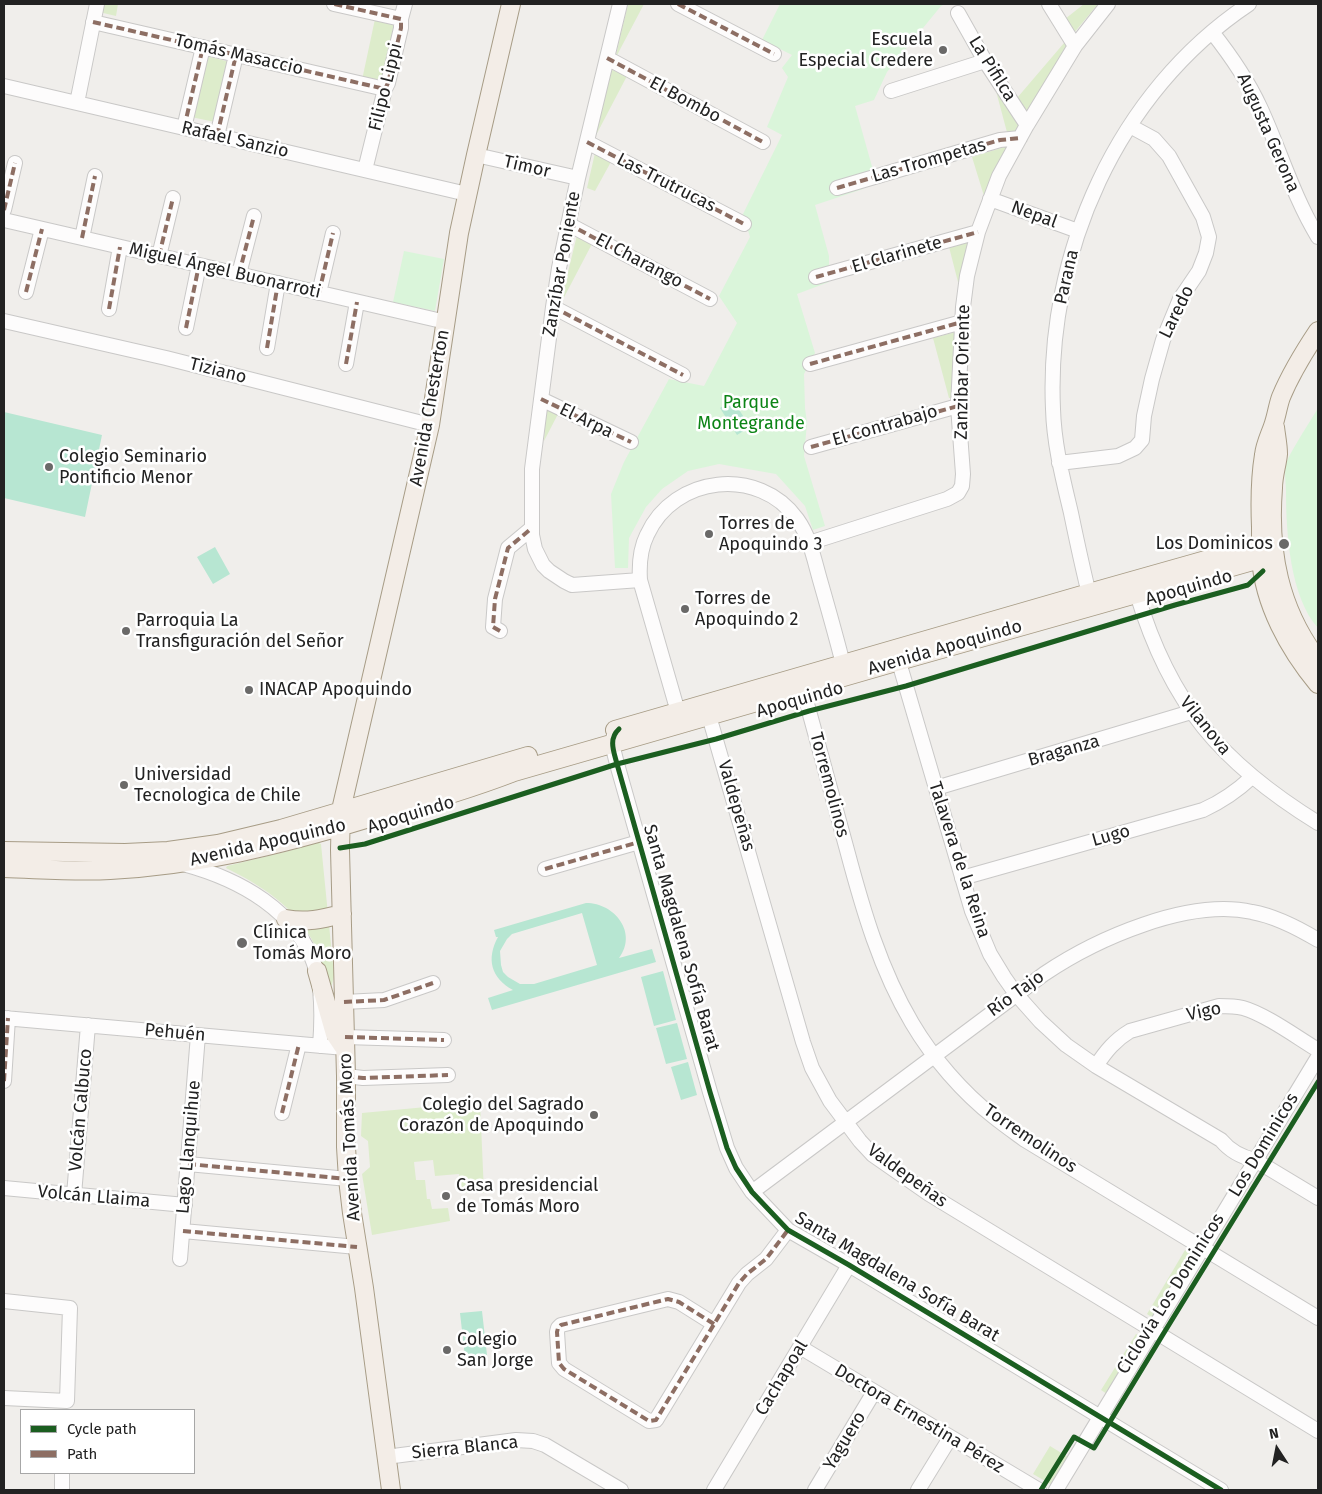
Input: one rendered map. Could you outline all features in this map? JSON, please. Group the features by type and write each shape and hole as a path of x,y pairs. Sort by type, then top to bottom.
{"main road":[{"name":"Avenida Chesterton","path":"340,819 430,425 459,233 511,4"},
{"path":"1318,331 1293,371 1281,399 1275,422 1278,452 1272,487 1267,549 1268,592 1280,625 1296,655 1318,684"},
{"path":"1267,549 1288,608 1299,632 1318,660"},
{"name":"Avenida Apoquindo","path":"1089,600 1137,594 1267,549"},
{"name":"Avenida Apoquindo","path":"674,720 709,716 803,689 897,655 1267,549"},
{"name":"Avenida Apoquindo","path":"4,868 109,870 181,864 255,850 340,819 674,720 843,664 897,655"},
{"name":"Avenida Apoquindo","path":"4,851 125,853 168,851 218,844 281,829 340,819"},
{"name":"Avenida Tomás Moro","path":"340,819 348,1178 391,1490"},
{"path":"67,870 84,861 91,853"},
{"path":"286,919 309,921 342,914"},
{"path":"316,971 335,1034 338,1039 345,1043"}],"street":[{"path":"77,103 97,4"},
{"path":"334,4 401,19"},
{"name":"Filipo Lippi","path":"365,170 388,83 405,4"},
{"name":"Zanzíbar Poniente","path":"620,4 578,178 553,307 532,469 532,528 533,542 538,557 549,571 564,582 572,585 640,580"},
{"path":"678,4 774,54"},
{"path":"1049,4 1075,46"},
{"name":"Zanzibar Oriente","path":"809,543 948,499 958,493 962,486 963,474 958,406 962,322 967,276 978,232 999,176 1027,125 1075,46 1108,4"},
{"name":"Parana","path":"1089,600 1059,463 1053,411 1053,359 1060,298 1070,256 1086,209 1106,167 1130,126 1176,67 1212,32 1248,4"},
{"name":"La Pifilca","path":"958,13 985,61 1027,125"},
{"name":"Tomás Masaccio","path":"93,22 385,89"},
{"name":"Augusta Gerona","path":"1212,32 1244,75 1260,106 1301,206 1318,237"},
{"path":"184,128 203,47"},
{"path":"217,136 236,55"},
{"name":"El Bombo","path":"607,58 763,142"},
{"path":"891,91 985,61"},
{"name":"Rafael Sanzio","path":"4,86 467,194"},
{"name":"Laredo","path":"1059,463 1118,456 1135,448 1142,440 1144,416 1163,340 1180,299 1199,271 1206,253 1208,237 1203,217 1169,156 1154,139 1130,126"},
{"name":"Las Trompetas","path":"837,188 1000,140 1020,138"},
{"name":"Las Trutrucas","path":"587,142 744,224"},
{"name":"Timor","path":"476,155 578,178"},
{"path":"4,210 14,163"},
{"path":"82,238 96,176"},
{"path":"159,256 173,198"},
{"name":"Nepal","path":"990,199 1078,231"},
{"path":"239,274 254,216"},
{"name":"Miguel Ángel Buonarroti","path":"4,220 446,322"},
{"name":"El Charango","path":"568,224 710,299"},
{"path":"26,292 42,229"},
{"name":"El Clarinete","path":"816,277 978,232"},
{"path":"319,293 332,233"},
{"path":"109,309 120,247"},
{"path":"186,328 199,265"},
{"path":"267,348 278,283"},
{"path":"346,364 357,302"},
{"path":"553,307 683,375"},
{"name":"Tiziano","path":"4,322 166,358 430,425"},
{"path":"810,364 962,322"},
{"name":"El Arpa","path":"541,399 631,442"},
{"name":"El Contrabajo","path":"811,447 958,406"},
{"path":"674,720 640,580 640,559 642,547 660,514 688,492 711,484 734,483 768,493 779,500 797,519 809,543 843,664"},
{"path":"500,631 493,626 495,599 508,548 532,528"},
{"name":"Vilanova","path":"1137,594 1158,654 1171,681 1191,712 1219,746 1252,777 1318,823"},
{"name":"Talavera de la Reina","path":"897,655 972,911 990,954 1016,994 1052,1033 1096,1066 1221,1140 1228,1148 1244,1158 1255,1160 1318,1198"},
{"name":"Torremolinos","path":"803,689 860,898 875,943 903,1007 934,1054 972,1098 993,1117 1025,1140 1318,1318"},
{"name":"Braganza","path":"936,788 1191,712"},
{"name":"Valdepeñas","path":"709,716 803,1042 812,1068 844,1122 873,1155 929,1194 1318,1431"},
{"name":"Santa Magdalena Sofía Barat","path":"616,736 639,842 727,1148 736,1168 752,1192 788,1230 1221,1490"},
{"name":"Lugo","path":"962,878 1203,810 1237,791 1252,777"},
{"name":"Santa Magdalena Sofía Barat","path":"545,869 639,842"},
{"path":"181,864 209,871 234,882 268,902 294,928 307,949 316,971 321,1001 320,1046"},
{"name":"Río Tajo","path":"752,1192 1016,994 1059,964 1090,946 1150,923 1196,912 1225,909 1259,913 1286,923 1318,940"},
{"path":"344,1002 384,1000 433,983"},
{"name":"Vigo","path":"1096,1066 1118,1038 1130,1031 1219,1006 1234,1006 1259,1015 1318,1050"},
{"path":"4,1081 6,1018"},
{"name":"Pehuén","path":"6,1018 320,1046 345,1043 444,1040"},
{"name":"Volcán Calbuco","path":"74,1195 88,1025"},
{"name":"Lago Llanquihue","path":"180,1259 198,1035"},
{"path":"282,1114 299,1044"},
{"name":"Los Dominicos","path":"1056,1490 1318,1057"},
{"path":"346,1076 363,1078 448,1074"},
{"path":"188,1164 348,1178"},
{"name":"Volcán Llaima","path":"4,1188 185,1206"},
{"name":"Santa Magdalena Sofía Barat","path":"714,1324 679,1302 668,1299 561,1325 557,1332 559,1363 564,1369 649,1421 654,1422 743,1277 766,1259 788,1230"},
{"path":"183,1231 357,1246"},
{"name":"Cachapoal","path":"714,1490 849,1265"},
{"path":"4,1301 70,1308 67,1401 4,1398"},
{"name":"Doctora Ernestina Pérez","path":"800,1347 1039,1490"},
{"name":"Yaguero","path":"815,1490 874,1392"},
{"path":"918,1490 950,1438"},
{"name":"Sierra Blanca","path":"386,1457 516,1440 532,1441 546,1445 620,1490"},
{"path":"62,1474 62,1490"}],"green space":[{"path":"100,4 118,4 116,16 99,12"},
{"path":"628,4 644,4 615,59"},
{"name":"Parque Montegrande","path":"780,4 945,4 941,6 887,72 874,100 855,106 873,170 863,189 815,205 829,256 829,282 797,294 815,353 804,374 807,423 804,456 825,526 813,530 805,506 776,474 719,464 688,471 662,489 646,507 629,538 628,568 615,568 611,494 624,462 669,379 704,386 737,323 719,296 750,237 743,214 782,135 767,127 788,77 782,68 792,55 762,40"},
{"path":"1084,4 1098,4 1073,34 1065,19"},
{"path":"375,19 398,24 383,85 362,80"},
{"path":"1064,43 1067,45 1028,112 1017,98"},
{"path":"206,56 230,62 215,122 191,117"},
{"path":"610,69 627,76 594,139"},
{"path":"992,76 1023,127 1018,133 1008,136"},
{"path":"1011,145 984,196 972,157"},
{"path":"595,153 612,160 595,191 587,188"},
{"path":"577,235 593,242 560,305"},
{"path":"970,240 961,282 958,282 949,247"},
{"path":"404,251 444,259 435,311 393,302"},
{"path":"956,332 953,398 949,398 933,338"},
{"path":"733,400 750,427 737,435 720,408"},
{"path":"546,408 558,414 544,441"},
{"path":"1318,408 1318,628 1301,599 1291,563 1285,475 1287,460"},
{"name":"Colegio Seminario Pontificio Menor","path":"4,412 102,435 85,517 4,498"},
{"path":"215,547 230,574 213,584 197,557"},
{"path":"317,842 321,844 334,975 332,985 328,985 314,943 294,915 263,889 226,868 227,866"},
{"path":"586,903 597,904 614,914 625,930 626,939 619,958 652,949 656,962 492,1010 488,998 513,990 495,974 492,953 498,937 496,937 494,930","holes":["582,913 597,965 534,984 520,984 503,972 500,951 512,934"]},
{"path":"663,971 676,1020 654,1026 641,977"},
{"path":"677,1023 687,1059 666,1064 656,1028"},
{"path":"688,1062 697,1095 681,1100 671,1067"},
{"path":"480,1102 484,1193 462,1193 459,1174 435,1176 433,1160 414,1162 416,1180 425,1180 427,1199 430,1199 432,1209 448,1208 450,1221 372,1235 362,1174 370,1167 368,1141 361,1136 362,1113"},
{"path":"1185,1250 1191,1253 1153,1318 1147,1314"},
{"path":"482,1311 487,1355 465,1357 460,1313"},
{"path":"1136,1334 1142,1337 1107,1394 1101,1390"},
{"path":"1050,1446 1068,1457 1052,1485 1033,1474"}],"marked path":[{"path":"93,22 385,89 401,28 401,19 334,4"},
{"path":"678,4 774,54"},
{"path":"184,128 203,47"},
{"path":"217,136 236,55"},
{"path":"607,58 763,142"},
{"path":"837,188 1000,140 1020,138"},
{"path":"587,142 744,224"},
{"path":"4,210 15,163"},
{"path":"82,238 95,176"},
{"path":"159,256 173,198"},
{"path":"239,274 254,216"},
{"path":"568,224 710,299"},
{"path":"26,292 42,229"},
{"path":"816,277 978,232"},
{"path":"319,293 333,233"},
{"path":"109,309 120,247"},
{"path":"186,328 199,265"},
{"path":"267,348 278,283"},
{"path":"346,364 357,302"},
{"path":"553,307 683,375"},
{"path":"810,364 962,322"},
{"path":"541,399 631,442"},
{"path":"811,447 958,406"},
{"path":"500,631 493,627 495,599 508,548 532,528"},
{"path":"545,869 639,842"},
{"path":"344,1002 384,1000 433,983"},
{"path":"4,1081 8,1018"},
{"path":"345,1037 444,1040"},
{"path":"282,1113 299,1044"},
{"path":"346,1076 363,1078 448,1075"},
{"path":"188,1164 348,1179"},
{"path":"714,1324 679,1302 668,1299 561,1325 557,1332 559,1363 564,1369 649,1421 656,1420 739,1283 766,1259 788,1230"},
{"path":"183,1231 357,1247"}],"cycle path":[{"name":"Apoquindo","path":"340,848 365,844 617,764 716,739 809,711 906,686 1248,585 1263,571"},
{"path":"619,729 613,741 614,755 710,1092 727,1148 736,1168 752,1192 788,1230 1221,1490"},
{"name":"Ciclovía Los Dominicos","path":"1041,1490 1074,1437 1094,1448 1318,1082"}],"place":[{"name":"Escuela Especial Credere","path":"943,50"},
{"name":"Colegio Seminario Pontificio Menor","path":"49,467"},
{"name":"Torres de Apoquindo 3","path":"709,534"},
{"name":"Los Dominicos","path":"1284,544"},
{"name":"Torres de Apoquindo 2","path":"685,609"},
{"name":"Parroquia La Transfiguración del Señor","path":"126,631"},
{"name":"INACAP Apoquindo","path":"249,690"},
{"name":"Universidad Tecnologica de Chile","path":"124,785"},
{"name":"Clínica Tomás Moro","path":"242,943"},
{"name":"Colegio del Sagrado Corazón de Apoquindo","path":"594,1115"},
{"name":"Casa presidencial de Tomás Moro","path":"446,1196"},
{"name":"Colegio San Jorge","path":"447,1350"}]}
